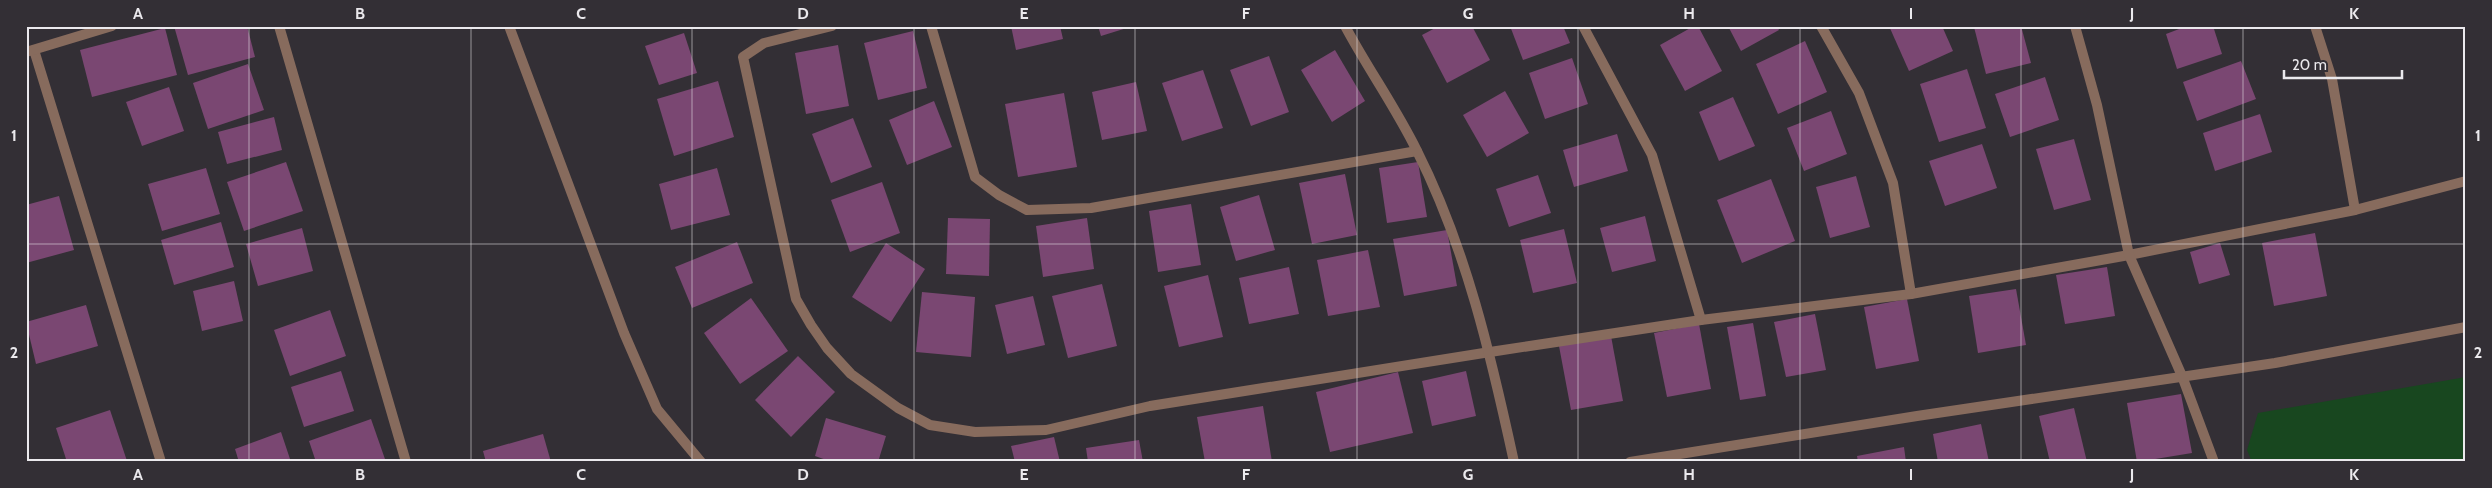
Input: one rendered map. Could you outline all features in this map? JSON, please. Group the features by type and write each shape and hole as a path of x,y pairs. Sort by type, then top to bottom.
{"street":[{"path":"112,26 30,51 161,462"},
{"path":"278,26 406,462"},
{"path":"508,26 624,333 657,409 702,462"},
{"path":"832,26 764,43 743,57 796,300 827,348 851,374 898,408 930,425 975,432 1046,430 1150,406 1490,352 1701,320 1911,294 2129,255 2356,210 2466,181"},
{"path":"931,26 975,177 1000,195 1027,210 1091,208 1417,151"},
{"path":"1346,26 1417,151 1445,214 1490,352 1514,462"},
{"path":"1582,26 1652,155 1701,320"},
{"path":"1821,26 1859,93 1893,183 1911,294"},
{"path":"2075,26 2097,105 2129,255 2182,376 2214,462"},
{"path":"2315,26 2332,79 2356,210"},
{"path":"1630,462 2275,363 2466,327"}],"green space":[{"path":"2466,377 2466,462 2252,462 2247,450 2258,413"}],"building":[{"path":"174,26 247,26 255,57 188,75"},
{"path":"1011,26 1060,26 1063,39 1016,50"},
{"path":"1098,26 1130,26 1130,27 1101,36"},
{"path":"1439,26 1472,26 1490,60 1447,83 1422,35"},
{"path":"1510,26 1563,26 1570,43 1523,60"},
{"path":"1694,26 1698,26 1722,71 1685,91 1660,45"},
{"path":"1728,26 1777,26 1779,30 1741,51"},
{"path":"1889,26 1942,26 1953,51 1909,71"},
{"path":"2021,26 2031,63 1986,74 1974,27"},
{"path":"2187,26 2213,26 2222,54 2177,69 2166,34"},
{"path":"165,28 177,75 92,97 80,50"},
{"path":"913,31 927,88 878,100 864,43"},
{"path":"684,33 697,73 659,85 645,46"},
{"path":"1805,41 1827,92 1778,114 1756,64"},
{"path":"838,45 849,106 806,114 795,53"},
{"path":"1335,50 1365,101 1332,122 1301,70"},
{"path":"1269,56 1289,112 1251,126 1230,70"},
{"path":"1572,58 1588,104 1545,119 1529,73"},
{"path":"2241,61 2256,99 2197,121 2183,82"},
{"path":"248,64 264,110 208,129 193,83"},
{"path":"1967,69 1986,128 1939,142 1920,84"},
{"path":"1203,70 1223,128 1182,141 1162,83"},
{"path":"2045,77 2059,120 2010,137 1995,94"},
{"path":"718,81 734,137 674,156 657,99"},
{"path":"1136,82 1147,131 1102,140 1092,92"},
{"path":"169,87 184,131 142,146 126,102"},
{"path":"1505,91 1529,133 1487,157 1463,115"},
{"path":"1064,93 1077,167 1018,177 1005,104"},
{"path":"1733,97 1755,146 1719,161 1699,112"},
{"path":"934,101 952,147 907,165 889,120"},
{"path":"1831,111 1847,154 1804,171 1787,128"},
{"path":"2260,114 2272,152 2215,171 2203,133"},
{"path":"274,117 282,150 227,164 218,132"},
{"path":"853,118 872,167 831,183 812,134"},
{"path":"1617,134 1628,171 1574,187 1563,150"},
{"path":"2074,139 2091,200 2054,210 2036,149"},
{"path":"1982,144 1997,188 1945,206 1929,161"},
{"path":"286,162 303,211 244,231 227,182"},
{"path":"1418,162 1427,217 1387,223 1379,168"},
{"path":"206,168 220,214 162,231 148,184"},
{"path":"717,168 730,215 671,230 659,184"},
{"path":"1345,174 1357,235 1312,244 1299,183"},
{"path":"1538,175 1551,213 1509,227 1496,189"},
{"path":"1856,176 1870,227 1830,238 1816,187"},
{"path":"1771,179 1795,241 1742,263 1717,200"},
{"path":"882,182 900,233 850,252 831,200"},
{"path":"1259,195 1275,250 1236,261 1220,207"},
{"path":"59,196 74,250 26,263 26,205"},
{"path":"1191,204 1201,265 1158,272 1149,211"},
{"path":"1645,216 1656,261 1612,272 1600,228"},
{"path":"948,218 990,219 989,276 946,274"},
{"path":"1087,218 1094,269 1043,277 1036,226"},
{"path":"221,222 234,267 174,285 161,240"},
{"path":"302,228 313,271 258,286 246,244"},
{"path":"1564,229 1577,283 1533,293 1520,240"},
{"path":"1447,230 1457,286 1404,296 1393,239"},
{"path":"2315,233 2327,296 2274,306 2262,243"},
{"path":"737,242 753,283 692,308 675,267"},
{"path":"886,243 925,269 891,322 852,297"},
{"path":"2220,243 2230,275 2199,284 2190,252"},
{"path":"1368,250 1380,307 1328,316 1317,260"},
{"path":"1289,267 1299,314 1249,324 1239,278"},
{"path":"2107,267 2115,316 2065,324 2056,275"},
{"path":"1208,275 1223,337 1179,347 1164,286"},
{"path":"234,281 243,321 202,331 193,291"},
{"path":"1102,284 1117,346 1068,358 1052,296"},
{"path":"2016,289 2026,345 1978,353 1969,296"},
{"path":"922,292 975,297 971,357 916,352"},
{"path":"1033,296 1045,345 1007,354 995,305"},
{"path":"751,298 788,351 740,384 704,333"},
{"path":"1907,299 1919,361 1876,369 1864,307"},
{"path":"86,305 98,346 36,364 26,322"},
{"path":"330,310 346,356 290,376 274,330"},
{"path":"1815,314 1826,370 1786,377 1774,322"},
{"path":"1753,323 1766,396 1740,400 1727,327"},
{"path":"1699,324 1711,389 1667,397 1654,333"},
{"path":"1611,336 1623,401 1571,410 1559,346"},
{"path":"798,356 835,392 791,437 755,400"},
{"path":"341,371 354,411 304,427 291,387"},
{"path":"1466,371 1476,416 1432,426 1422,381"},
{"path":"1398,372 1413,433 1330,452 1316,392"},
{"path":"2181,394 2192,453 2137,462 2127,403"},
{"path":"1263,406 1272,462 1205,462 1197,417"},
{"path":"2074,408 2087,462 2050,462 2039,416"},
{"path":"110,410 127,461 67,462 56,428"},
{"path":"826,418 886,436 878,462 832,462 815,456"},
{"path":"371,419 386,462 316,462 309,441"},
{"path":"1981,424 1989,462 1938,462 1933,434"},
{"path":"281,432 291,462 239,462 235,449"},
{"path":"543,434 551,462 486,462 483,451"},
{"path":"1054,437 1060,462 1015,462 1011,446"},
{"path":"1139,440 1143,462 1088,462 1086,448"},
{"path":"1904,447 1906,462 1858,462 1857,456"}]}
